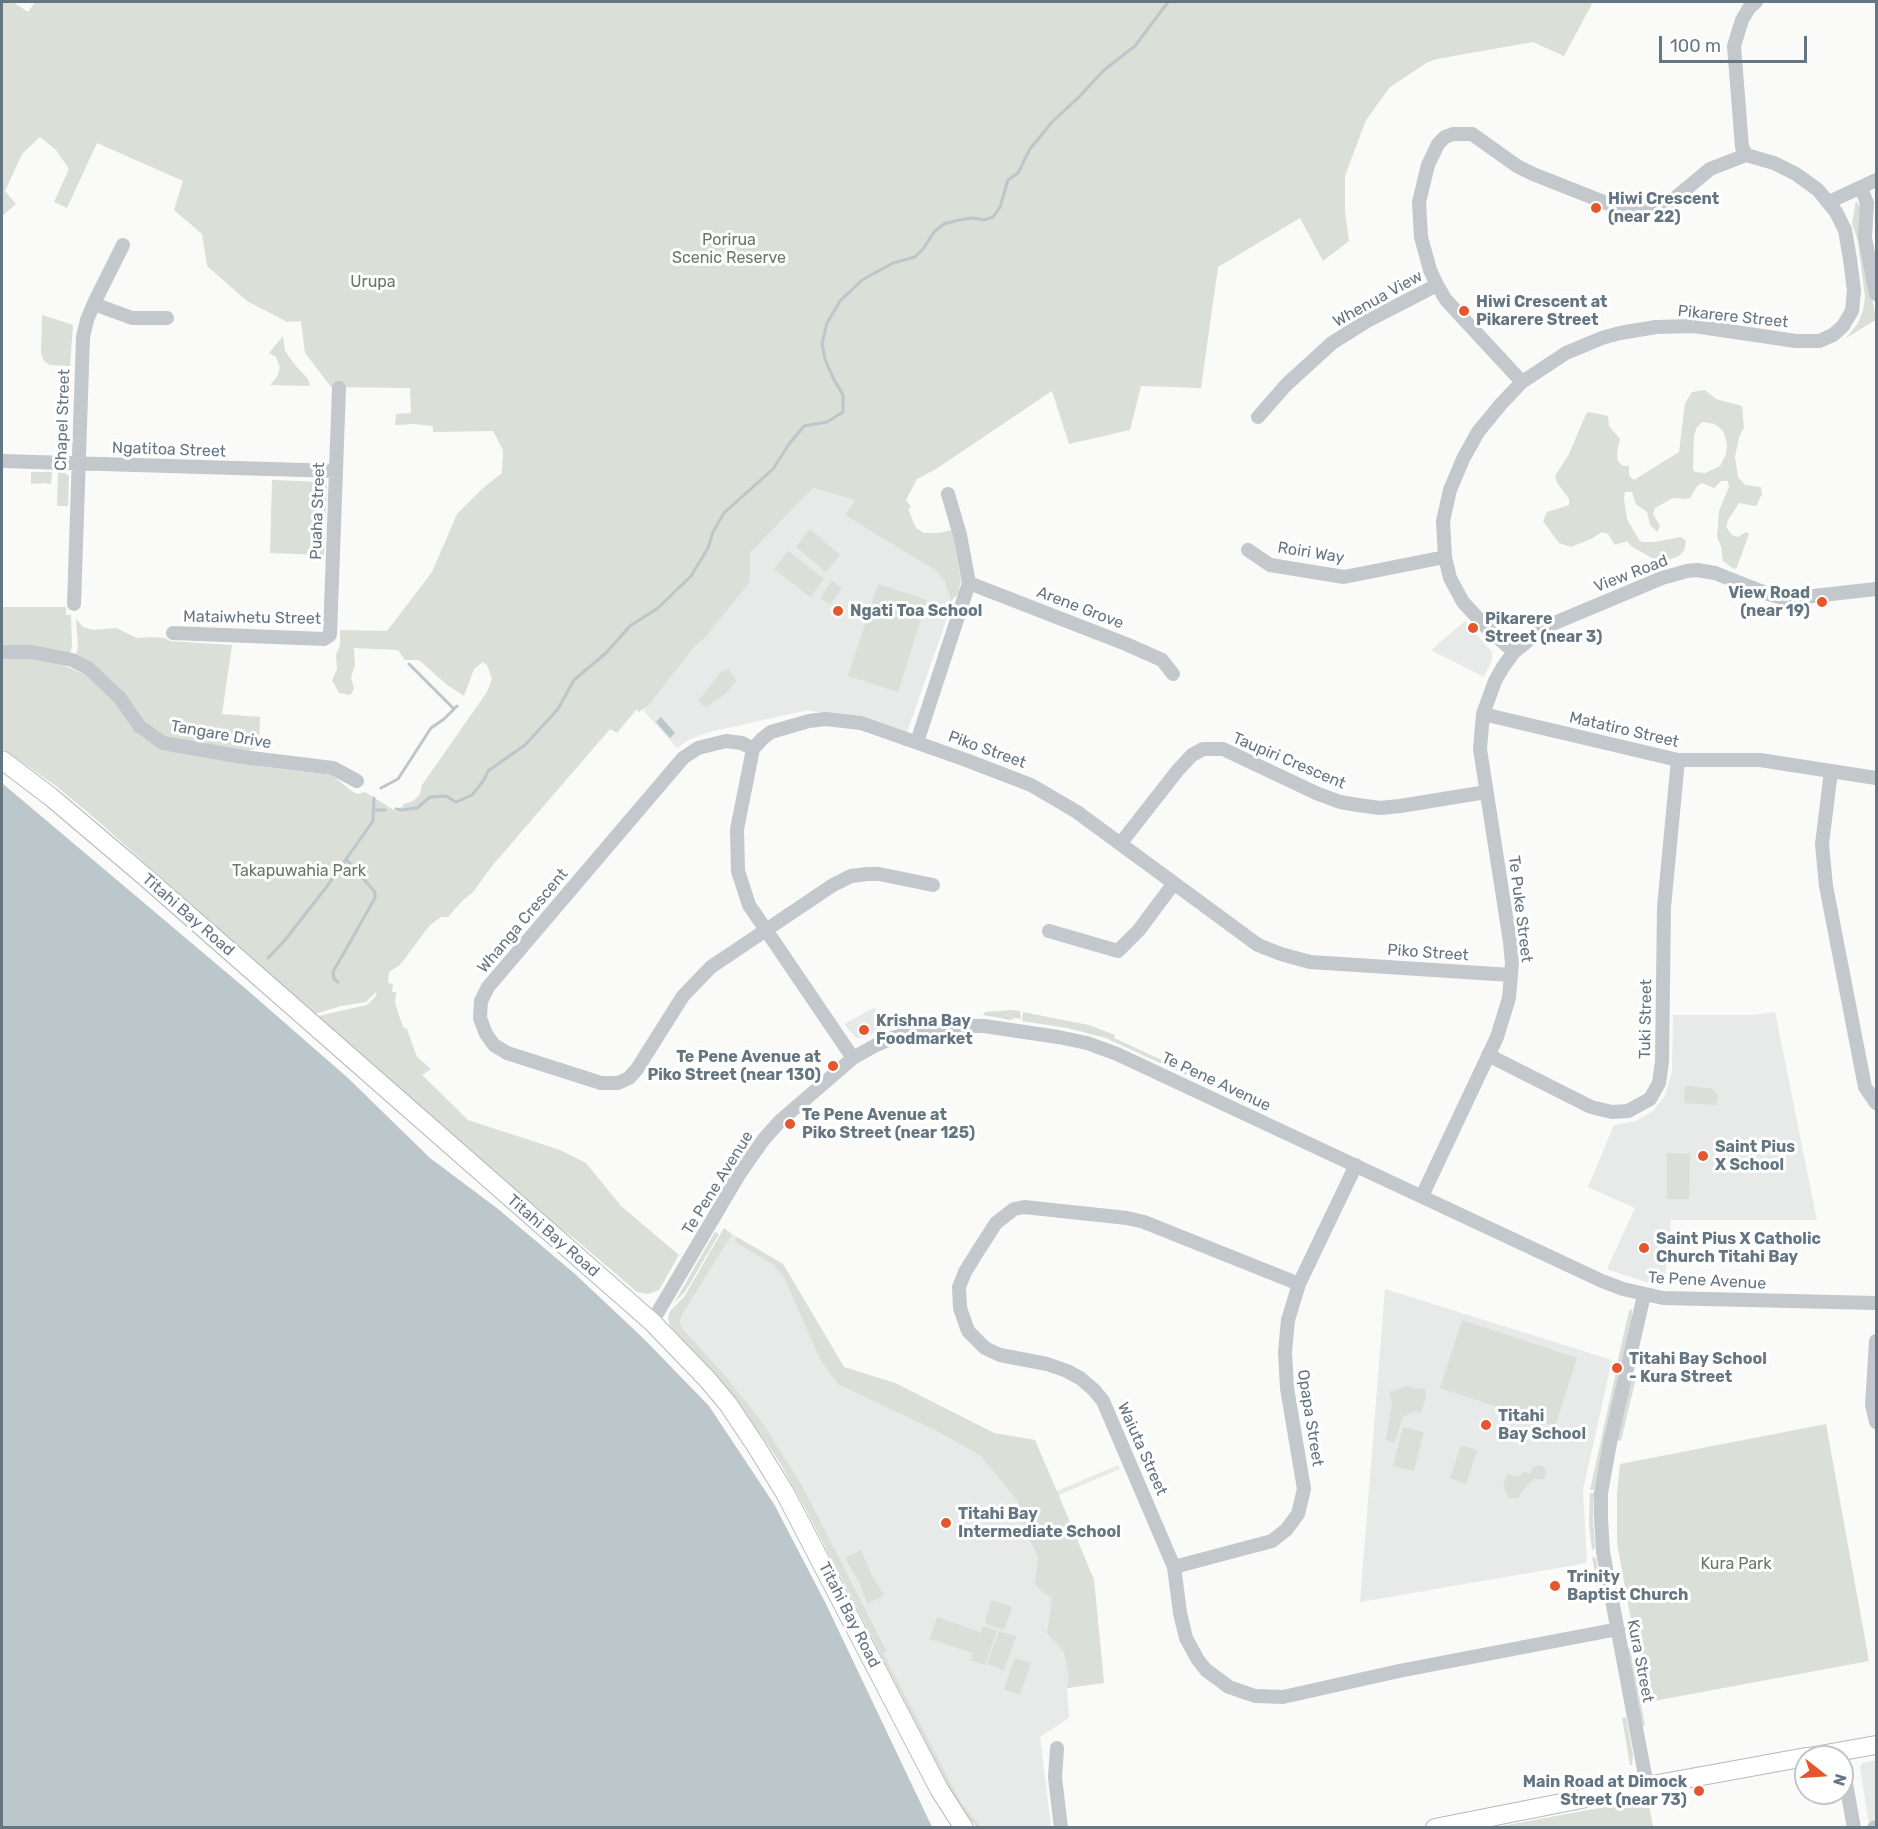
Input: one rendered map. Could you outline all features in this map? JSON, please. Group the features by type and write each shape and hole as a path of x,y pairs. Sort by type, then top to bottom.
{"main road":[{"name":"Titahi Bay Road","path":"2,760 51,797 142,874 652,1322 707,1379 728,1404 779,1483 939,1789 964,1827"},
{"path":"1854,1752 1876,1745"},
{"path":"1435,1827 1794,1759"}],"street":[{"path":"1522,382 1456,312 1437,285 1421,237 1419,202 1422,183 1432,153 1438,144 1451,135 1461,133 1473,135 1533,174 1619,208 1636,211 1656,209 1668,204 1710,169 1746,155 1741,141 1734,53 1738,29 1748,4"},
{"name":"Pikarere Street","path":"1514,652 1463,602 1450,578 1443,542 1444,513 1450,490 1463,459 1478,432 1522,382 1551,362 1586,344 1630,331 1656,327 1694,326 1810,342 1833,335 1843,326 1852,311 1854,291 1845,230 1829,202 1818,190 1796,174 1774,163 1746,155"},
{"path":"1829,202 1876,180"},
{"path":"1861,188 1867,203 1865,238 1876,294"},
{"name":"Chapel Street","path":"74,604 82,344 87,320 123,245"},
{"name":"Whenua View","path":"1258,417 1286,384 1332,343 1367,321 1437,285"},
{"path":"94,304 132,318 167,318"},
{"name":"Puaha Street","path":"330,635 339,388"},
{"name":"Ngatitoa Street","path":"2,461 336,471"},
{"path":"917,742 969,583 960,535 948,494"},
{"name":"Roiri Way","path":"1248,550 1270,565 1344,577 1445,557"},
{"name":"View Road","path":"1514,652 1537,632 1561,619 1662,578 1687,571 1715,573 1768,594 1786,598 1876,589"},
{"name":"Arene Grove","path":"969,583 1162,660 1173,674"},
{"name":"Mataiwhetu Street","path":"173,633 324,639 330,635"},
{"name":"Tangare Drive","path":"2,652 32,652 72,660 88,668 120,698 139,726 163,743 243,757 333,768 357,781"},
{"name":"Te Puke Street","path":"1422,1196 1488,1056 1507,1008 1511,975 1509,931 1480,749 1484,714 1495,681 1514,652"},
{"name":"Matatiro Street","path":"1484,714 1678,760 1760,760 1876,778"},
{"name":"Piko Street","path":"753,749 762,739 780,728 825,719 861,723 1031,784 1077,812 1258,945 1310,962 1511,975"},
{"name":"Whanga Crescent","path":"753,749 742,743 726,741 698,748 683,758 488,987 481,1001 482,1024 490,1041 507,1053 601,1083 618,1083 629,1078 637,1069 692,985 711,967 766,930"},
{"path":"753,749 739,814 736,853 743,890 749,905 854,1058"},
{"name":"Taupiri Crescent","path":"1120,844 1191,755 1203,749 1223,749 1316,793 1340,802 1358,805 1390,807 1486,792"},
{"name":"Tuki Street","path":"1488,1056 1591,1107 1612,1112 1628,1111 1650,1099 1659,1083 1662,1062 1664,907 1678,760"},
{"path":"1831,771 1822,844 1826,886 1865,1088 1876,1103"},
{"path":"766,930 833,885 851,876 879,874 933,885"},
{"path":"1049,931 1118,951 1139,930 1174,883"},
{"name":"Te Pene Avenue","path":"652,1322 740,1173 780,1121 854,1058 895,1037 934,1028 984,1026 1058,1036 1117,1054 1602,1281 1644,1295 1663,1298 1876,1303"},
{"name":"Opapa Street","path":"1174,1568 1263,1545 1280,1537 1298,1514 1304,1489 1285,1369 1288,1320 1299,1284 1356,1165"},
{"name":"Waiuta Street","path":"1299,1284 1144,1222 1024,1207 1014,1209 996,1223 965,1272 959,1287 960,1308 968,1331 985,1348 1000,1355 1047,1364 1067,1371 1080,1378 1103,1401 1174,1568 1182,1626 1191,1649 1206,1670 1229,1687 1255,1696 1283,1697 1399,1671 1618,1629"},
{"name":"Kura Street","path":"1644,1295 1610,1443 1601,1493 1603,1552 1647,1786"},
{"path":"1876,1341 1872,1406 1876,1422"},
{"path":"1058,1748 1054,1777 1061,1827"},
{"path":"1850,1805 1854,1827"}],"shaded area":[{"name":"Ngati Toa School","path":"813,488 856,500 845,514 935,570 945,582 951,601 946,621 906,735 853,719 808,710 709,732 688,740 677,748 643,710 750,582 750,553"},
{"path":"1465,621 1492,652 1492,660 1484,677 1431,650"},
{"path":"661,717 675,733 670,738 656,722"},
{"path":"2,783 348,1078 430,1158 498,1209 575,1274 644,1339 709,1406 774,1504 826,1604 932,1827 2,1827"},
{"path":"875,1007 883,1028 864,1038 856,1038 844,1024"},
{"name":"Saint Pius X School","path":"1775,1012 1817,1220 1671,1220 1664,1285 1645,1282 1607,1269 1635,1208 1588,1187 1614,1125 1636,1121 1653,1111 1665,1096 1672,1071 1673,1015 1753,1015"},
{"name":"Titahi Bay Intermediate School","path":"732,1234 783,1264 844,1367 895,1383 994,1433 1035,1440 1057,1491 1118,1465 1120,1469 1059,1495 1094,1580 1104,1683 1067,1688 1069,1718 1040,1737 1051,1827 981,1827 962,1804 882,1652 887,1650 803,1487 723,1373 682,1328 680,1321 682,1315"},
{"name":"Titahi Bay School","path":"1385,1289 1612,1360 1583,1490 1587,1563 1360,1602"},
{"path":"1876,1760 1876,1823 1869,1824 1860,1767 1862,1763"}],"green space":[{"name":"Porirua Scenic Reserve","path":"2,2 13,2 28,12 35,2 1589,2 1592,4 1564,56 1533,42 1437,59 1428,62 1390,87 1366,120 1345,176 1345,212 1349,241 1323,261 1300,218 1218,267 1201,388 1141,386 1130,430 1069,444 1052,391 936,469 917,479 906,500 911,507 908,509 916,528 924,533 952,530 961,581 958,594 951,601 945,582 935,570 845,515 855,500 813,488 750,553 750,582 705,638 695,646 649,705 639,712 636,710 617,733 610,729 492,866 473,892 448,917 441,917 430,925 400,965 389,972 388,983 393,984 392,992 396,992 395,1003 403,1027 407,1029 417,1057 431,1069 422,1075 468,1120 560,1150 586,1163 621,1206 679,1255 659,1290 648,1294 637,1292 575,1239 545,1217 318,1016 367,1005 375,997 377,991 366,1002 341,1006 315,1014 91,815 56,786 2,748 2,658 37,659 55,662 84,674 115,702 132,729 143,738 166,750 265,767 332,775 353,792 358,794 365,792 397,812 404,804 413,801 420,794 422,785 487,692 492,679 487,665 483,662 474,669 464,696 446,684 419,660 405,660 398,650 354,648 355,665 351,677 354,689 350,695 339,693 332,680 337,669 336,655 340,645 340,630 387,631 432,572 457,514 502,473 503,450 493,431 433,432 433,426 395,425 396,414 411,413 410,388 331,387 305,353 301,321 287,322 247,301 207,266 202,234 174,210 183,181 97,143 67,208 54,202 69,169 56,150 40,137 22,154 5,191 16,204 2,216"},
{"path":"1856,201 1860,206 1876,320 1846,338 1858,323 1865,297 1858,242 1852,223"},
{"path":"42,315 73,325 70,366 50,365 44,361 41,353"},
{"path":"283,336 285,351 308,379 310,386 270,385 277,377 280,368 276,357 269,353"},
{"path":"1705,390 1716,399 1742,406 1744,428 1739,437 1735,457 1738,477 1745,485 1761,487 1762,494 1756,506 1739,503 1728,520 1726,527 1732,535 1738,537 1746,532 1749,534 1737,567 1734,569 1723,561 1717,537 1719,511 1729,487 1728,481 1721,481 1714,488 1702,483 1697,486 1690,498 1673,498 1655,508 1653,514 1660,526 1657,532 1650,525 1647,512 1636,504 1632,492 1625,492 1627,519 1639,540 1655,542 1681,537 1686,541 1684,551 1679,556 1660,563 1631,546 1627,541 1615,545 1608,534 1602,532 1571,547 1559,543 1543,521 1547,512 1569,505 1569,499 1557,483 1555,476 1569,454 1586,414 1589,412 1608,416 1609,426 1620,439 1617,452 1618,461 1623,466 1629,466 1629,476 1634,480 1679,452 1685,403 1692,392","holes":["1702,422 1715,424 1723,431 1727,443 1726,454 1720,466 1705,473 1695,472 1693,469 1694,436 1697,427"]},
{"path":"31,472 52,472 51,484 31,484"},
{"path":"58,472 64,472 69,476 68,506 57,506"},
{"path":"272,480 324,482 327,485 324,555 270,553"},
{"path":"810,529 840,555 826,572 796,547"},
{"path":"788,551 824,579 810,597 774,569"},
{"path":"832,581 842,588 830,605 820,598"},
{"path":"878,584 927,600 898,692 848,676"},
{"path":"2,607 66,607 66,615 71,615 70,655 7,647 2,644"},
{"path":"76,619 83,627 93,630 116,628 137,638 152,637 165,638 170,641 232,645 222,714 260,717 259,747 244,752 173,741 147,727 75,658 78,647"},
{"path":"729,669 736,681 726,693 706,707 698,701 721,672"},
{"path":"1020,1011 1021,1019 1011,1020 983,1015 985,1012"},
{"path":"1023,1012 1089,1025 1115,1035 1114,1038 1188,1072 1186,1075 1106,1038 1067,1028 1022,1021"},
{"path":"1685,1086 1711,1088 1718,1095 1717,1105 1684,1103"},
{"path":"1667,1153 1690,1154 1689,1199 1667,1199"},
{"path":"724,1228 732,1234 682,1315 680,1321 682,1328 723,1373 761,1421 803,1487 887,1651 883,1653 962,1804 981,1827 977,1827 968,1817 949,1787 780,1463 722,1383 670,1326 668,1318 670,1311 684,1297"},
{"path":"715,1232 719,1234 685,1292 674,1303"},
{"path":"737,1237 783,1264 844,1367 895,1383 994,1433 1035,1440 1094,1580 1104,1683 1067,1688 1069,1677 1064,1652 1047,1633 1052,1599 1035,1585 1038,1558 1022,1522 1018,1501 980,1455 935,1430 838,1384 820,1359 785,1279 774,1265 734,1241"},
{"path":"1632,1309 1621,1365 1617,1364 1629,1311"},
{"path":"1462,1320 1577,1358 1555,1426 1440,1388"},
{"path":"1616,1372 1619,1373 1594,1490 1590,1490"},
{"path":"1636,1378 1621,1441 1617,1440 1631,1379"},
{"path":"1408,1386 1416,1389 1425,1388 1426,1396 1421,1413 1414,1411 1403,1417 1394,1443 1386,1440 1392,1403 1389,1392"},
{"name":"Kura Park","path":"1826,1424 1869,1661 1643,1703 1617,1543 1617,1494 1620,1464"},
{"path":"1403,1427 1424,1432 1414,1471 1393,1466"},
{"path":"1461,1445 1477,1450 1466,1484 1450,1478"},
{"path":"1541,1465 1547,1471 1544,1479 1535,1479 1527,1485 1518,1498 1509,1498 1503,1485 1507,1474 1518,1477 1524,1472 1531,1474 1533,1467"},
{"path":"1590,1493 1594,1493 1595,1548 1592,1551 1589,1523"},
{"path":"861,1550 872,1576 884,1595 868,1604 845,1558"},
{"path":"1592,1557 1596,1558 1604,1602 1601,1602"},
{"path":"992,1600 1012,1607 1004,1630 986,1624 985,1620"},
{"path":"937,1617 980,1632 979,1637 983,1626 997,1631 985,1665 971,1660 973,1653 930,1639"},
{"path":"999,1631 1016,1636 1004,1670 987,1664"},
{"path":"1630,1648 1645,1725 1641,1726 1626,1649"},
{"path":"1015,1658 1031,1663 1020,1694 1004,1689"},
{"path":"1626,1717 1633,1755 1632,1766 1622,1718"},
{"path":"1648,1799 1653,1827 1496,1827"}],"waterway":[{"path":"396,809 417,808 430,797 446,796 456,802 472,795 488,771 525,745 558,709 574,680 606,653 630,626 658,608 691,576 708,548 713,532 724,513 773,469 804,426 827,422 843,412 843,395 825,359 822,344 827,323 840,301 862,280 893,263 915,257 934,232 944,224 959,220 973,218 984,220 993,217 1000,207 1008,180 1018,173 1030,149 1052,122 1104,70 1135,46 1168,2"},
{"path":"409,664 454,709"},
{"path":"381,788 398,779 431,728 457,706"},
{"path":"268,958 325,889 373,821 374,798"},
{"path":"373,810 385,810"},
{"path":"338,982 334,979 333,972 375,898 375,892 346,859"}],"place":[{"name":"Hiwi Crescent (near 22)","path":"1596,208"},
{"name":"Hiwi Crescent at Pikarere Street","path":"1464,311"},
{"name":"View Road (near 19)","path":"1822,602"},
{"name":"Ngati Toa School","path":"838,611"},
{"name":"Pikarere Street (near 3)","path":"1473,628"},
{"name":"Krishna Bay Foodmarket","path":"864,1030"},
{"name":"Te Pene Avenue at Piko Street (near 130)","path":"833,1066"},
{"name":"Te Pene Avenue at Piko Street (near 125)","path":"790,1124"},
{"name":"Saint Pius X School","path":"1703,1156"},
{"name":"Saint Pius X Catholic Church Titahi Bay","path":"1644,1248"},
{"name":"Titahi Bay School - Kura Street","path":"1617,1368"},
{"name":"Titahi Bay School","path":"1486,1425"},
{"name":"Titahi Bay Intermediate School","path":"946,1523"},
{"name":"Trinity Baptist Church","path":"1555,1586"},
{"name":"Main Road at Dimock Street (near 73)","path":"1699,1791"}],"park label":[{"name":"Urupa","path":"373,282"},
{"name":"Takapuwahia Park","path":"299,871"}]}
